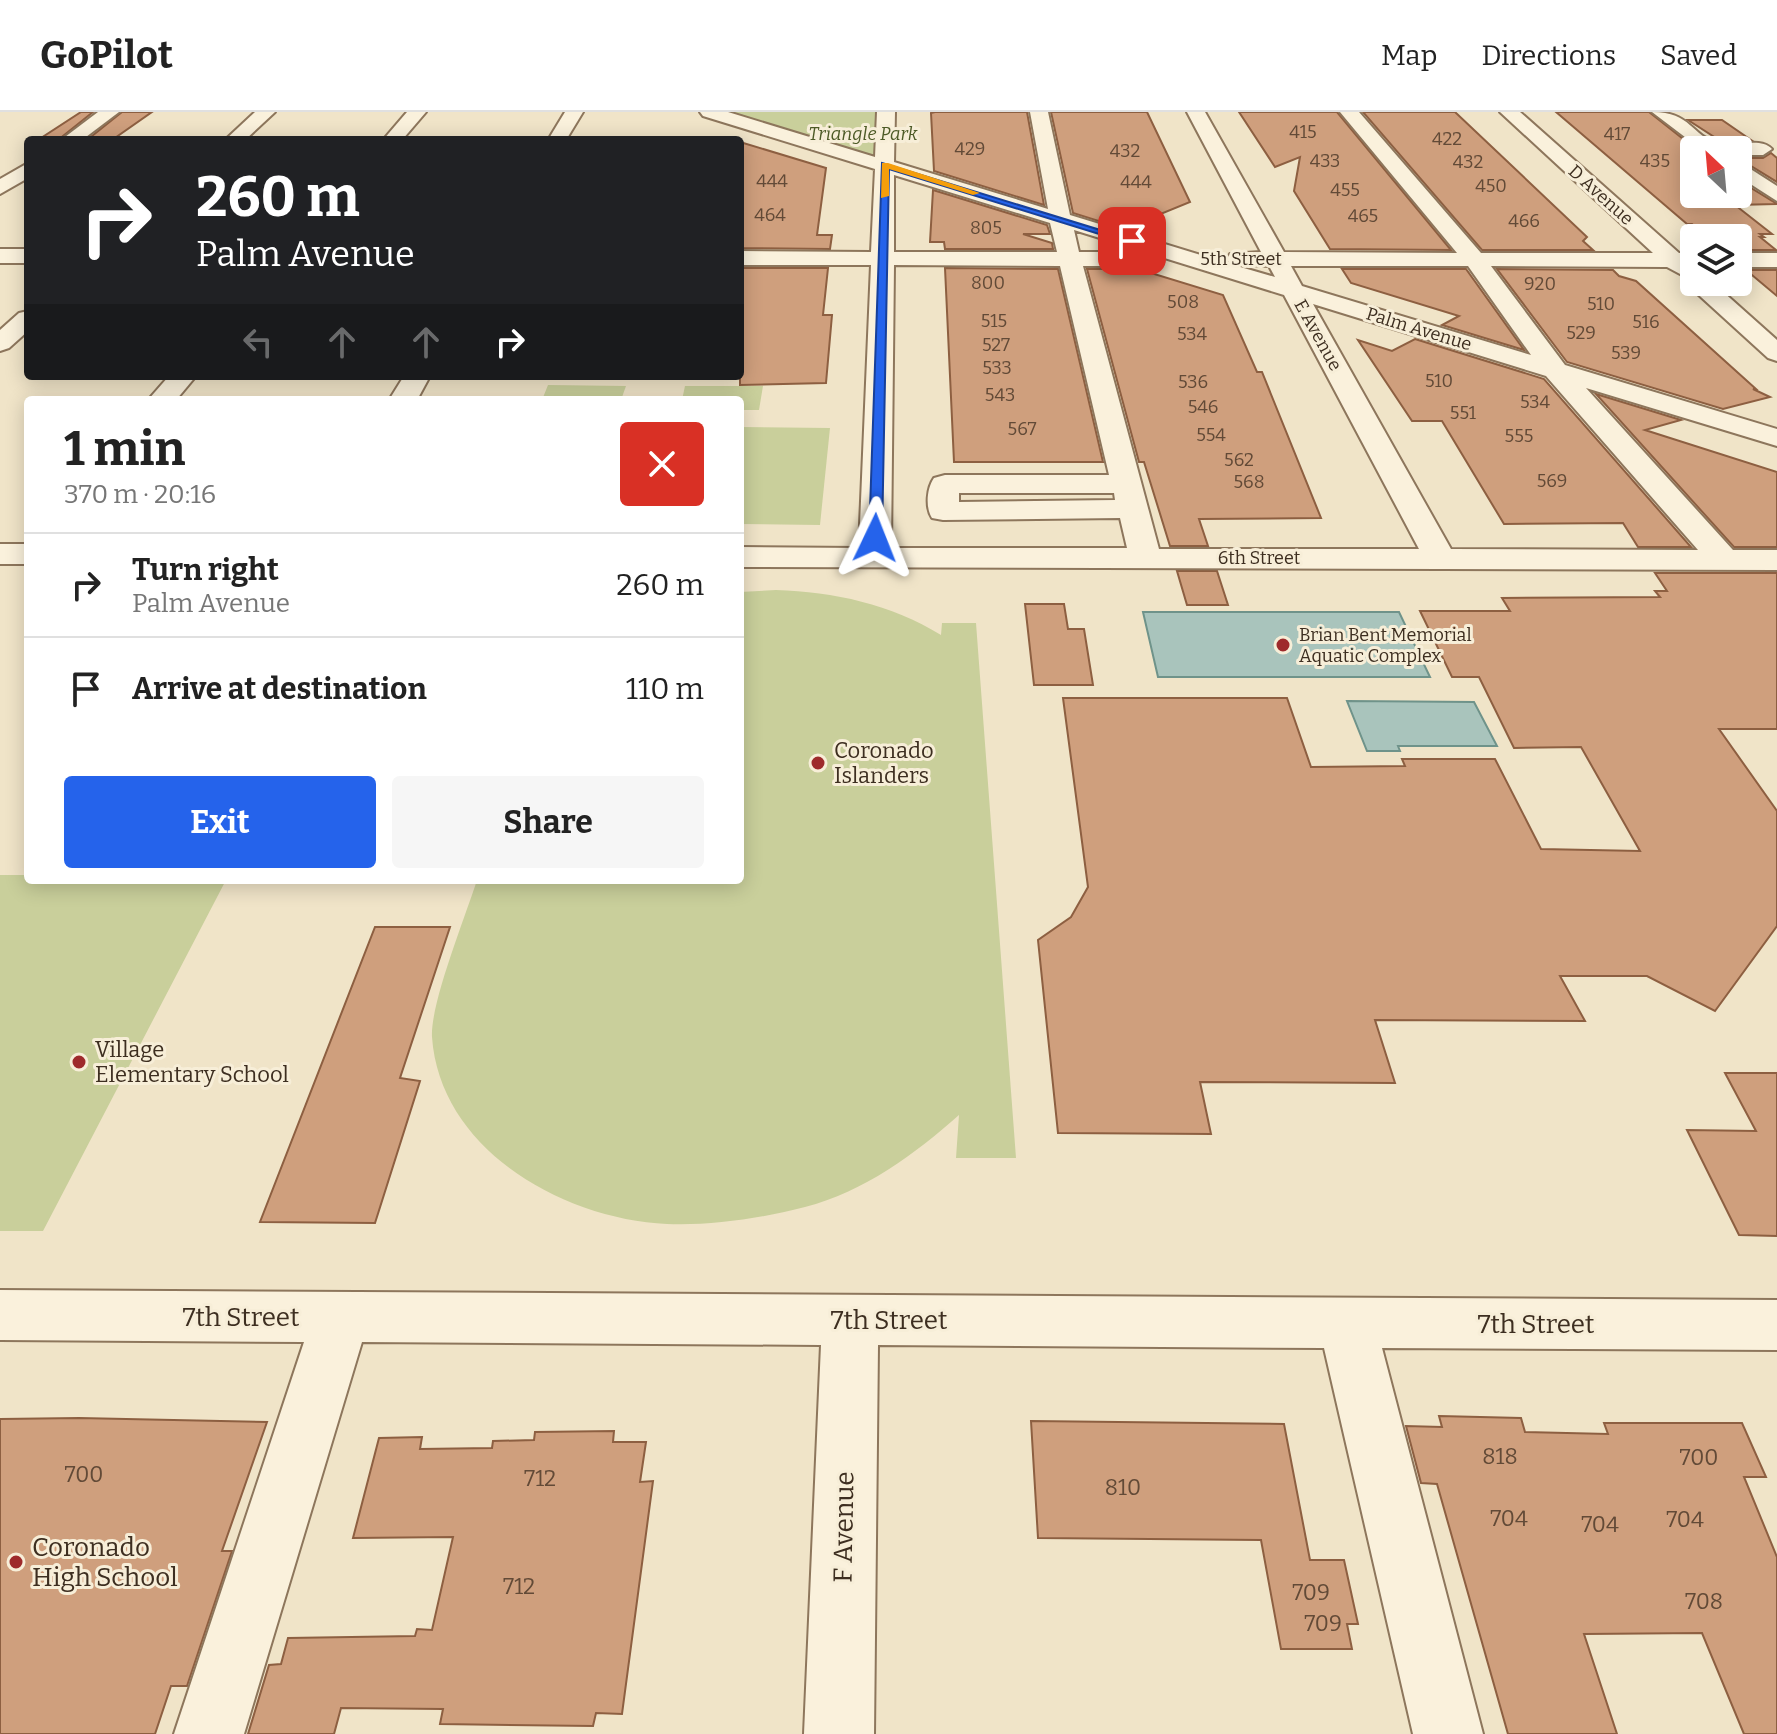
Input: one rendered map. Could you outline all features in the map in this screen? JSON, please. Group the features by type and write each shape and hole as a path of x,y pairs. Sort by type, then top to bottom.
{"street":[{"path":"76,136 110,112"},
{"path":"239,136 266,112"},
{"path":"396,136 417,112"},
{"path":"559,136 574,112"},
{"path":"875,557 886,112"},
{"path":"1039,112 1060,219 1145,558"},
{"name":"E Avenue","path":"1196,112 1440,559"},
{"path":"1349,112 1474,259 1556,371 1724,560"},
{"name":"D Avenue","path":"1509,112 1680,257"},
{"path":"1661,112 1694,136"},
{"path":"718,115 721,136"},
{"name":"Palm Avenue","path":"718,115 1777,438"},
{"path":"1752,149 1763,149"},
{"path":"0,188 24,172"},
{"path":"1752,177 1777,195"},
{"path":"0,256 24,256"},
{"name":"5th Street","path":"744,258 1680,260"},
{"path":"1752,260 1777,260"},
{"name":"D Avenue","path":"1714,296 1777,353"},
{"path":"0,343 24,322"},
{"path":"166,396 180,380"},
{"path":"945,484 1130,496 943,511 945,484"},
{"name":"6th Street","path":"744,557 1777,560"},
{"name":"7th Street","path":"0,1315 1777,1325"},
{"path":"209,1734 341,1317"},
{"name":"F Avenue","path":"839,1734 850,1320"},
{"path":"1347,1323 1448,1734"}],"green space":[{"name":"Triangle Park","path":"714,112 885,112 885,164"},
{"path":"548,385 626,386 622,396 544,396"},
{"path":"685,386 763,386 759,410 744,410 744,396 683,396"},
{"path":"744,427 830,428 820,525 744,524"},
{"path":"776,590 841,597 902,615 941,635 942,623 976,623 1016,1158 956,1158 959,1115 925,1144 868,1182 805,1207 772,1215 701,1224 627,1219 588,1209 549,1192 514,1171 482,1145 457,1113 440,1077 432,1037 433,1022 442,982 476,884 744,884 744,592"},
{"name":"Village Elementary School","path":"0,875 24,875 24,884 224,884 43,1231 0,1231"}],"water":[{"name":"Brian Bent Memorial Aquatic Complex","path":"1143,612 1399,612 1430,677 1158,677"},
{"name":"Brian Bent Memorial Aquatic Complex","path":"1347,701 1474,702 1497,746 1398,746 1400,751 1367,751"}],"building":[{"path":"81,112 93,112 63,136 44,136"},
{"path":"122,112 152,112 118,136 92,136"},
{"path":"1027,112 1044,205 934,171 931,113"},
{"path":"1051,112 1147,112 1190,202 1124,229 1073,213"},
{"path":"1239,112 1337,112 1451,250 1330,249 1294,191 1300,157 1275,167"},
{"path":"1363,112 1455,112 1587,237 1583,241 1593,250 1482,250"},
{"path":"1556,112 1649,112 1680,137 1680,208 1739,208 1772,234 1760,234 1764,237 1760,237 1776,250 1752,250 1752,224 1687,224"},
{"path":"1688,120 1722,120 1745,136 1713,136"},
{"path":"744,143 826,168 817,235 832,235 830,249 744,248"},
{"path":"1771,153 1777,158 1777,182 1752,167 1752,158 1763,158"},
{"path":"1752,189 1777,204 1752,205"},
{"path":"933,190 1047,225 1050,234 1023,234 1052,243 1053,249 945,249 944,242 930,242"},
{"path":"744,268 828,268 823,315 832,315 826,383 740,385 740,380 744,380"},
{"path":"945,268 1058,269 1103,462 954,462"},
{"path":"1087,269 1138,269 1223,295 1257,372 1262,372 1321,518 1199,519 1208,546 1170,546 1144,462 1139,462"},
{"path":"1342,269 1466,269 1524,350 1442,325 1459,316 1351,283"},
{"path":"1497,269 1613,270 1619,276 1636,281 1756,389 1753,389 1770,397 1723,409 1567,362"},
{"path":"1752,270 1777,270 1777,296 1752,275"},
{"path":"1415,339 1544,379 1691,547 1638,547 1623,523 1504,524 1442,421 1412,421 1358,340 1392,351"},
{"path":"1596,394 1681,420 1645,430 1777,472 1777,547 1734,547"},
{"path":"1177,571 1217,571 1228,605 1187,605"},
{"path":"1655,573 1777,573 1777,729 1719,729 1777,811 1777,926 1715,1011 1647,976 1560,976 1585,1021 1375,1020 1395,1083 1200,1082 1211,1134 1058,1133 1038,940 1071,917 1088,887 1063,698 1287,698 1311,767 1405,766 1402,759 1495,759 1541,849 1640,851 1581,747 1514,748 1479,677 1452,677 1420,611 1510,611 1502,598 1660,597 1655,591 1667,591"},
{"path":"1025,604 1064,604 1068,629 1084,629 1093,685 1034,685"},
{"path":"375,927 450,927 400,1078 420,1081 375,1223 260,1222"},
{"path":"1725,1073 1777,1073 1777,1236 1739,1235 1687,1130 1756,1131"},
{"path":"1439,1416 1521,1418 1525,1432 1608,1434 1604,1423 1742,1423 1766,1477 1744,1477 1777,1557 1777,1734 1744,1734 1702,1633 1584,1634 1617,1734 1508,1734 1437,1484 1421,1483 1406,1426 1442,1427"},
{"path":"0,1419 267,1422 222,1551 232,1551 187,1686 171,1686 155,1734 0,1734"},
{"path":"1031,1421 1284,1424 1310,1560 1344,1560 1358,1624 1347,1624 1352,1649 1281,1649 1261,1540 1038,1538"},
{"path":"614,1431 613,1442 646,1442 640,1482 653,1481 622,1714 596,1713 593,1726 440,1724 443,1709 341,1708 334,1734 248,1734 269,1665 281,1664 288,1638 415,1636 417,1629 432,1630 453,1537 353,1538 379,1438 422,1437 420,1449 492,1448 493,1441 534,1440 535,1432"}],"slow traffic":[{"path":"884,196 885,165 976,193"}],"place":[{"name":"Brian Bent Memorial Aquatic Complex","path":"1283,645"},
{"name":"Coronado Islanders","path":"818,763"},
{"name":"Village Elementary School","path":"79,1062"},
{"name":"Coronado High School","path":"16,1562"}],"route":[{"path":"875,538 885,165 1132,241"}]}
